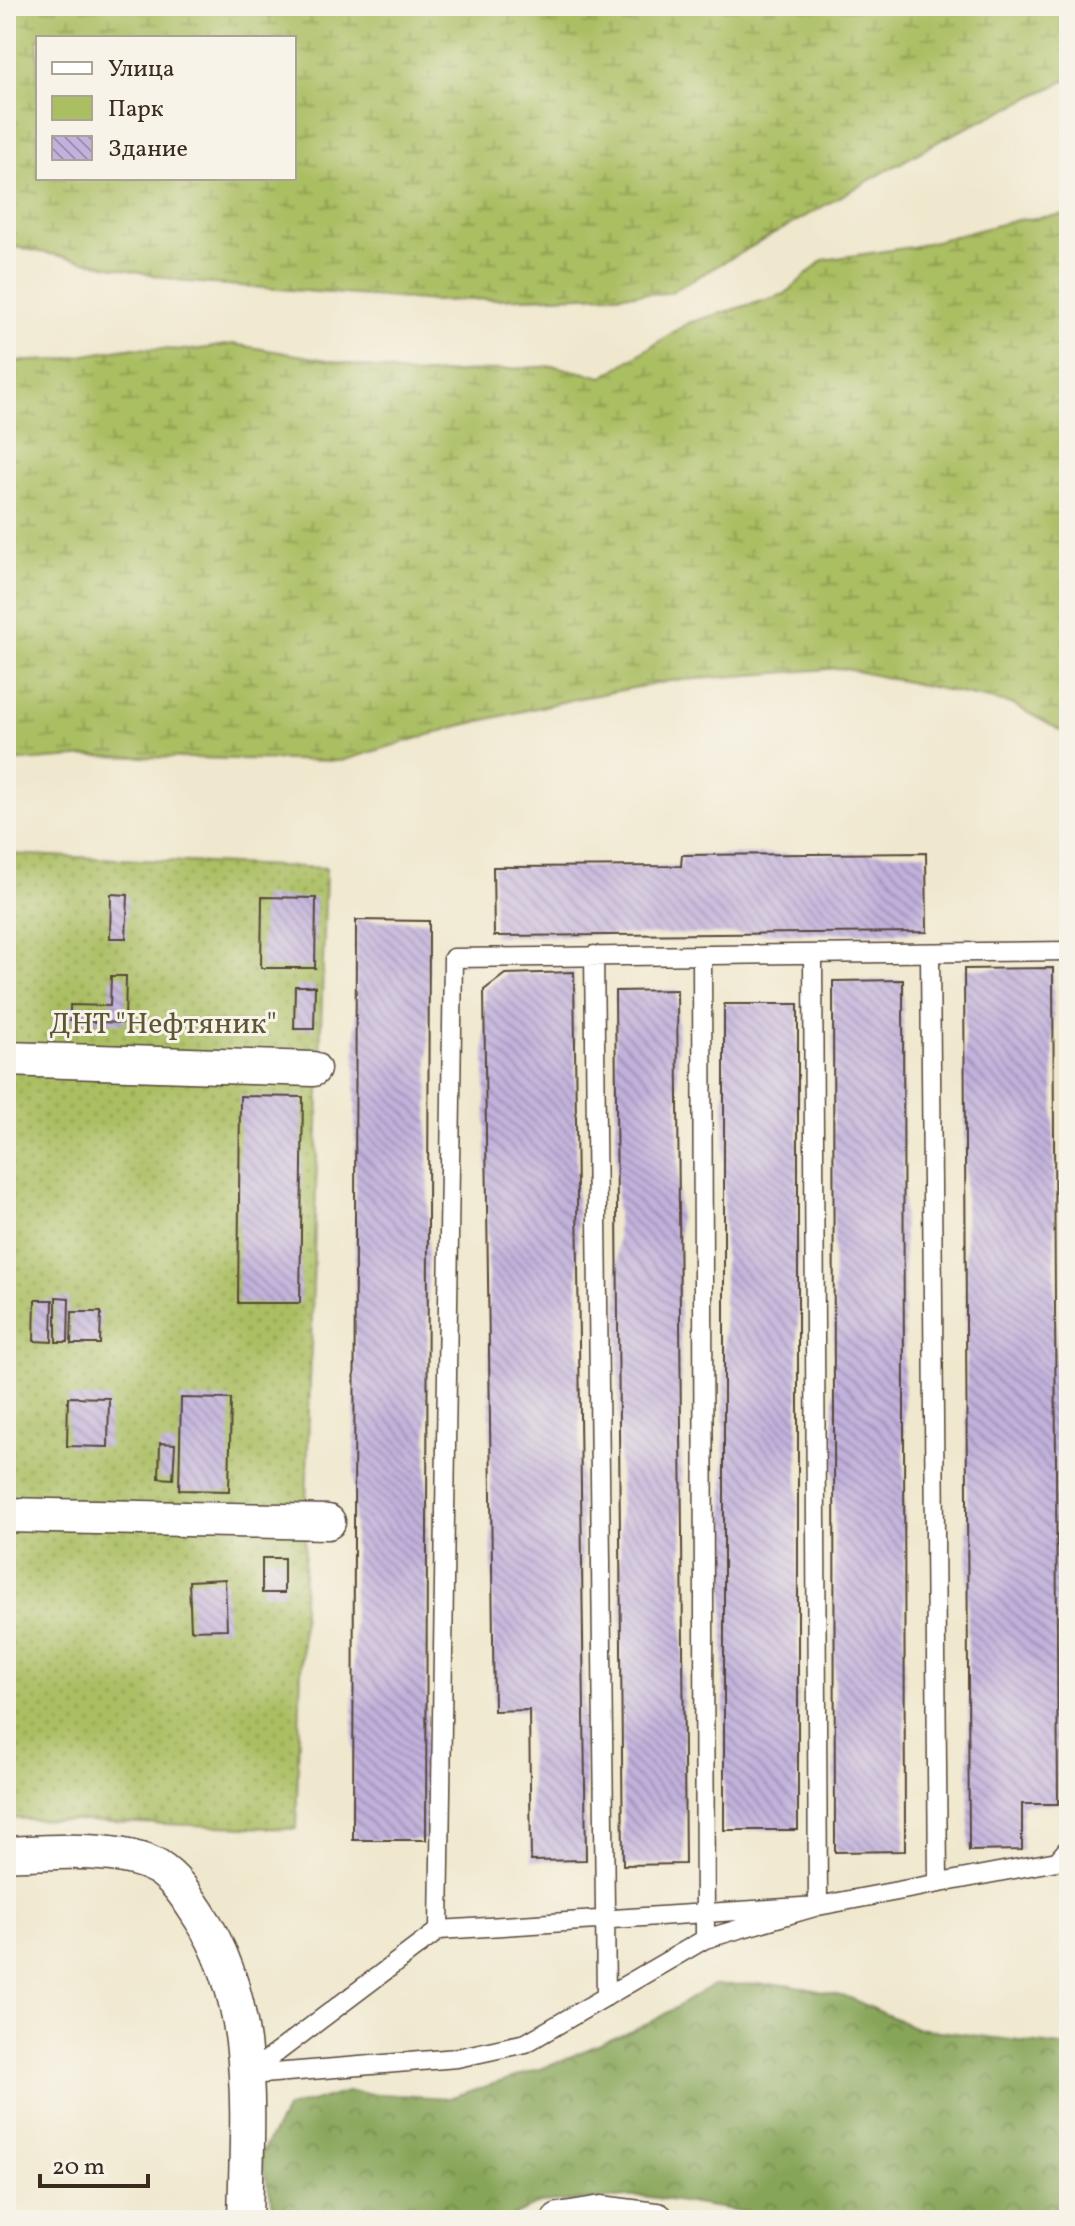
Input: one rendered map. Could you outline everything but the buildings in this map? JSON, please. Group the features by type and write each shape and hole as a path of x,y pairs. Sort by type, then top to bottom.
{"street":[{"path":"6,1059 313,1069"},
{"path":"6,1515 328,1522"},
{"path":"6,1854 84,1851 155,1866 179,1884 204,1922 230,1976 242,2030 247,2075 245,2220"},
{"path":"559,2220 602,2213 657,2220"}],"lane":[{"path":"439,1930 453,958 1069,951"},
{"path":"813,954 818,1906"},
{"path":"930,954 938,1883"},
{"path":"594,955 606,1997"},
{"path":"702,955 705,1939"},
{"path":"247,2075 457,2058 526,2043 705,1939 818,1906 1057,1861 1069,1847"},
{"path":"247,2075 439,1930 818,1906"}],"green space":[{"path":"6,6 1069,6 1069,79 943,139 669,293 435,301 188,282 6,245"},
{"path":"1069,214 1069,735 1012,704 841,668 670,681 459,726 341,761 92,756 6,762 6,362 58,360 126,348 193,350 233,344 415,375 554,366 603,377 688,323 785,294 823,260 912,247 1017,220"},
{"name":"ДНТ \"Нефтяник\"","path":"6,854 326,868 296,1829 6,1818"},
{"path":"787,1984 850,1998 916,2028 1069,2047 1069,2220 798,2220 643,2196 540,2203 505,2220 284,2220 273,2205 260,2155 287,2108 347,2092 449,2098 543,2068 648,2024 713,1985"}]}
